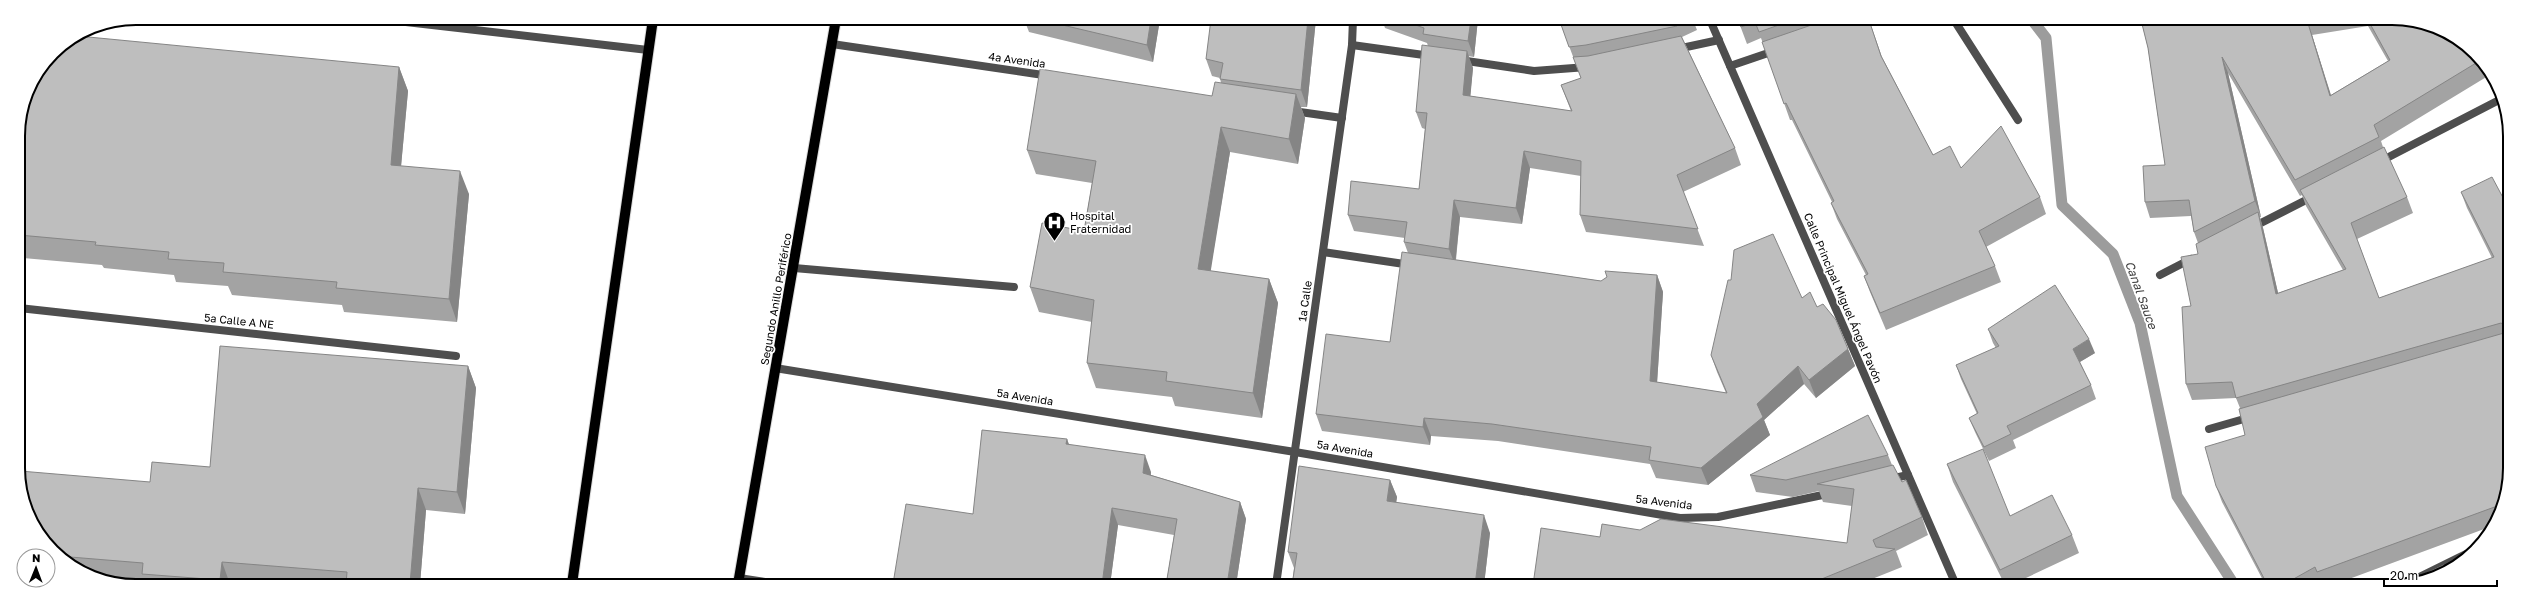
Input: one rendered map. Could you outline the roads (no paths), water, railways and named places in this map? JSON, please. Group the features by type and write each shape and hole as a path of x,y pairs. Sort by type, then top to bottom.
{"main road":[{"path":"573,579 652,25"},
{"name":"Segundo Anillo Periférico","path":"739,579 835,25"}],"street":[{"path":"432,25 648,50"},
{"name":"1a Calle","path":"1277,579 1342,118 1352,45 1353,25"},
{"name":"Calle Principal Miguel Ángel Pavón","path":"1712,25 1953,579"},
{"path":"1957,25 2018,120"},
{"path":"1667,51 1719,40"},
{"name":"4a Avenida","path":"832,44 1060,77"},
{"path":"1352,45 1439,57"},
{"path":"1730,66 1788,45"},
{"path":"1455,59 1534,71 1593,67"},
{"path":"2370,166 2497,101"},
{"path":"1287,110 1342,118"},
{"path":"2244,232 2321,192"},
{"path":"1323,252 1418,266"},
{"path":"2160,276 2202,254"},
{"path":"794,268 1014,287"},
{"name":"5a Calle A NE","path":"25,309 456,356"},
{"name":"5a Avenida","path":"775,368 1295,452 1680,518 1718,517 1838,491"},
{"path":"2209,429 2263,414"},
{"path":"1885,480 1908,475"},
{"path":"2426,573 2455,559"}],"waterway":[{"name":"Canal Sauce","path":"2036,25 2046,38 2062,205 2113,254 2140,323 2177,496 2230,579"}],"place":[{"name":"Hospital Fraternidad","path":"1055,242"}]}
